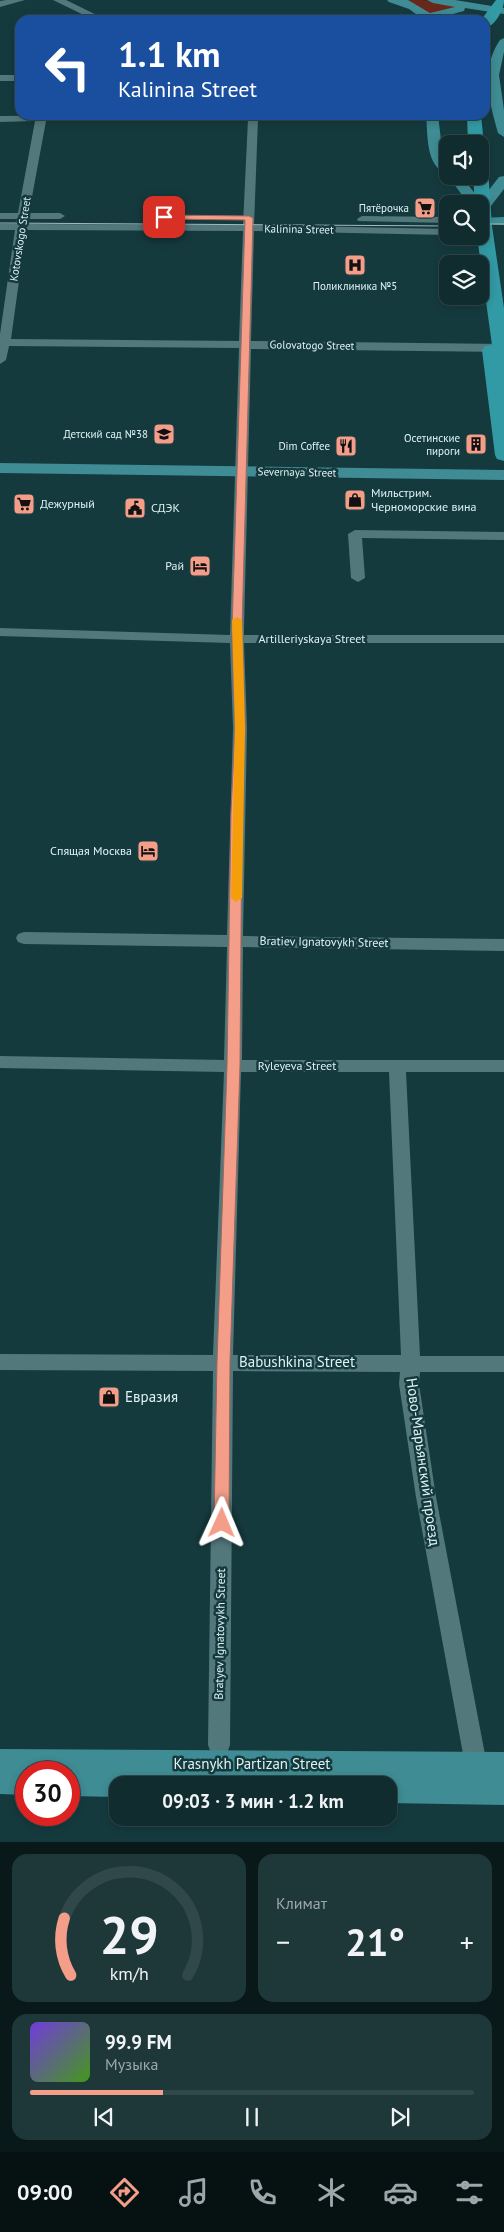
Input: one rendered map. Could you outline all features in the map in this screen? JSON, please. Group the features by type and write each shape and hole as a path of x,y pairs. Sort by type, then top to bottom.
{"highway":[{"path":"482,245 499,348 504,455"},
{"path":"488,305 504,368"}],"main road":[{"path":"392,0 411,6 425,15"},
{"path":"433,0 496,7 504,16"},
{"path":"434,15 445,11 496,7"},
{"path":"490,67 491,54 504,42"},
{"path":"490,83 504,133"},
{"path":"490,95 498,109"},
{"path":"433,120 437,158 439,160"},
{"path":"436,147 439,150"},
{"path":"489,175 504,173"},
{"path":"489,202 504,180"},
{"path":"489,220 504,221"},
{"path":"489,224 504,232"},
{"name":"Severnaya Street","path":"0,468 504,485"},
{"name":"Severnaya Street","path":"0,478 504,474"},
{"name":"Krasnykh Partizan Street","path":"0,1762 504,1765"},
{"path":"0,1781 15,1782"},
{"name":"Krasnykh Partizan Street","path":"80,1783 109,1784"},
{"path":"397,1788 504,1791"}],"street":[{"path":"0,4 20,0"},
{"path":"58,0 91,15"},
{"path":"0,78 15,78"},
{"path":"0,120 15,119"},
{"name":"Kotovskogo Street","path":"0,360 41,120"},
{"name":"Bratyev Ignatovykh Street","path":"219,1745 223,1362 234,1066 240,728 237,639 253,120"},
{"name":"Kalinina Street","path":"0,216 22,222"},
{"name":"Kalinina Street","path":"0,227 22,222 249,223 439,220"},
{"name":"Kalinina Street","path":"249,223 439,232"},
{"name":"Golovatogo Street","path":"2,342 499,348"},
{"path":"358,578 355,534 504,536"},
{"name":"Artilleriyskaya Street","path":"0,632 237,639 504,639"},
{"name":"Bratiev Ignatovykh Street","path":"24,938 504,945"},
{"name":"Ryleyeva Street","path":"0,1062 234,1066 504,1066"},
{"name":"Ново-Марьянский проезд","path":"396,1065 410,1363 409,1384 426,1497 476,1765"},
{"name":"Babushkina Street","path":"0,1362 504,1364"}],"shaded area":[{"path":"400,0 422,0 462,7 442,10 429,15 421,8"}],"tram line":[{"path":"0,223 439,226"},
{"path":"489,224 504,224"}],"slow traffic":[{"path":"236,898 240,728 237,620"}],"place":[{"name":"Пятёрочка","path":"425,208"},
{"name":"Поликлиника №5","path":"355,265"},
{"name":"Детский сад №38","path":"164,434"},
{"name":"Осетинские пироги","path":"476,444"},
{"name":"Dim Coffee","path":"346,446"},
{"name":"Мильстрим. Черноморские вина","path":"355,500"},
{"name":"Дежурный","path":"24,504"},
{"name":"СДЭК","path":"135,508"},
{"name":"Рай","path":"200,566"},
{"name":"Спящая Москва","path":"148,851"},
{"name":"Евразия","path":"109,1397"}],"route":[{"path":"164,217 249,218 237,629 240,728 234,1066 223,1362 222,1523"}]}
